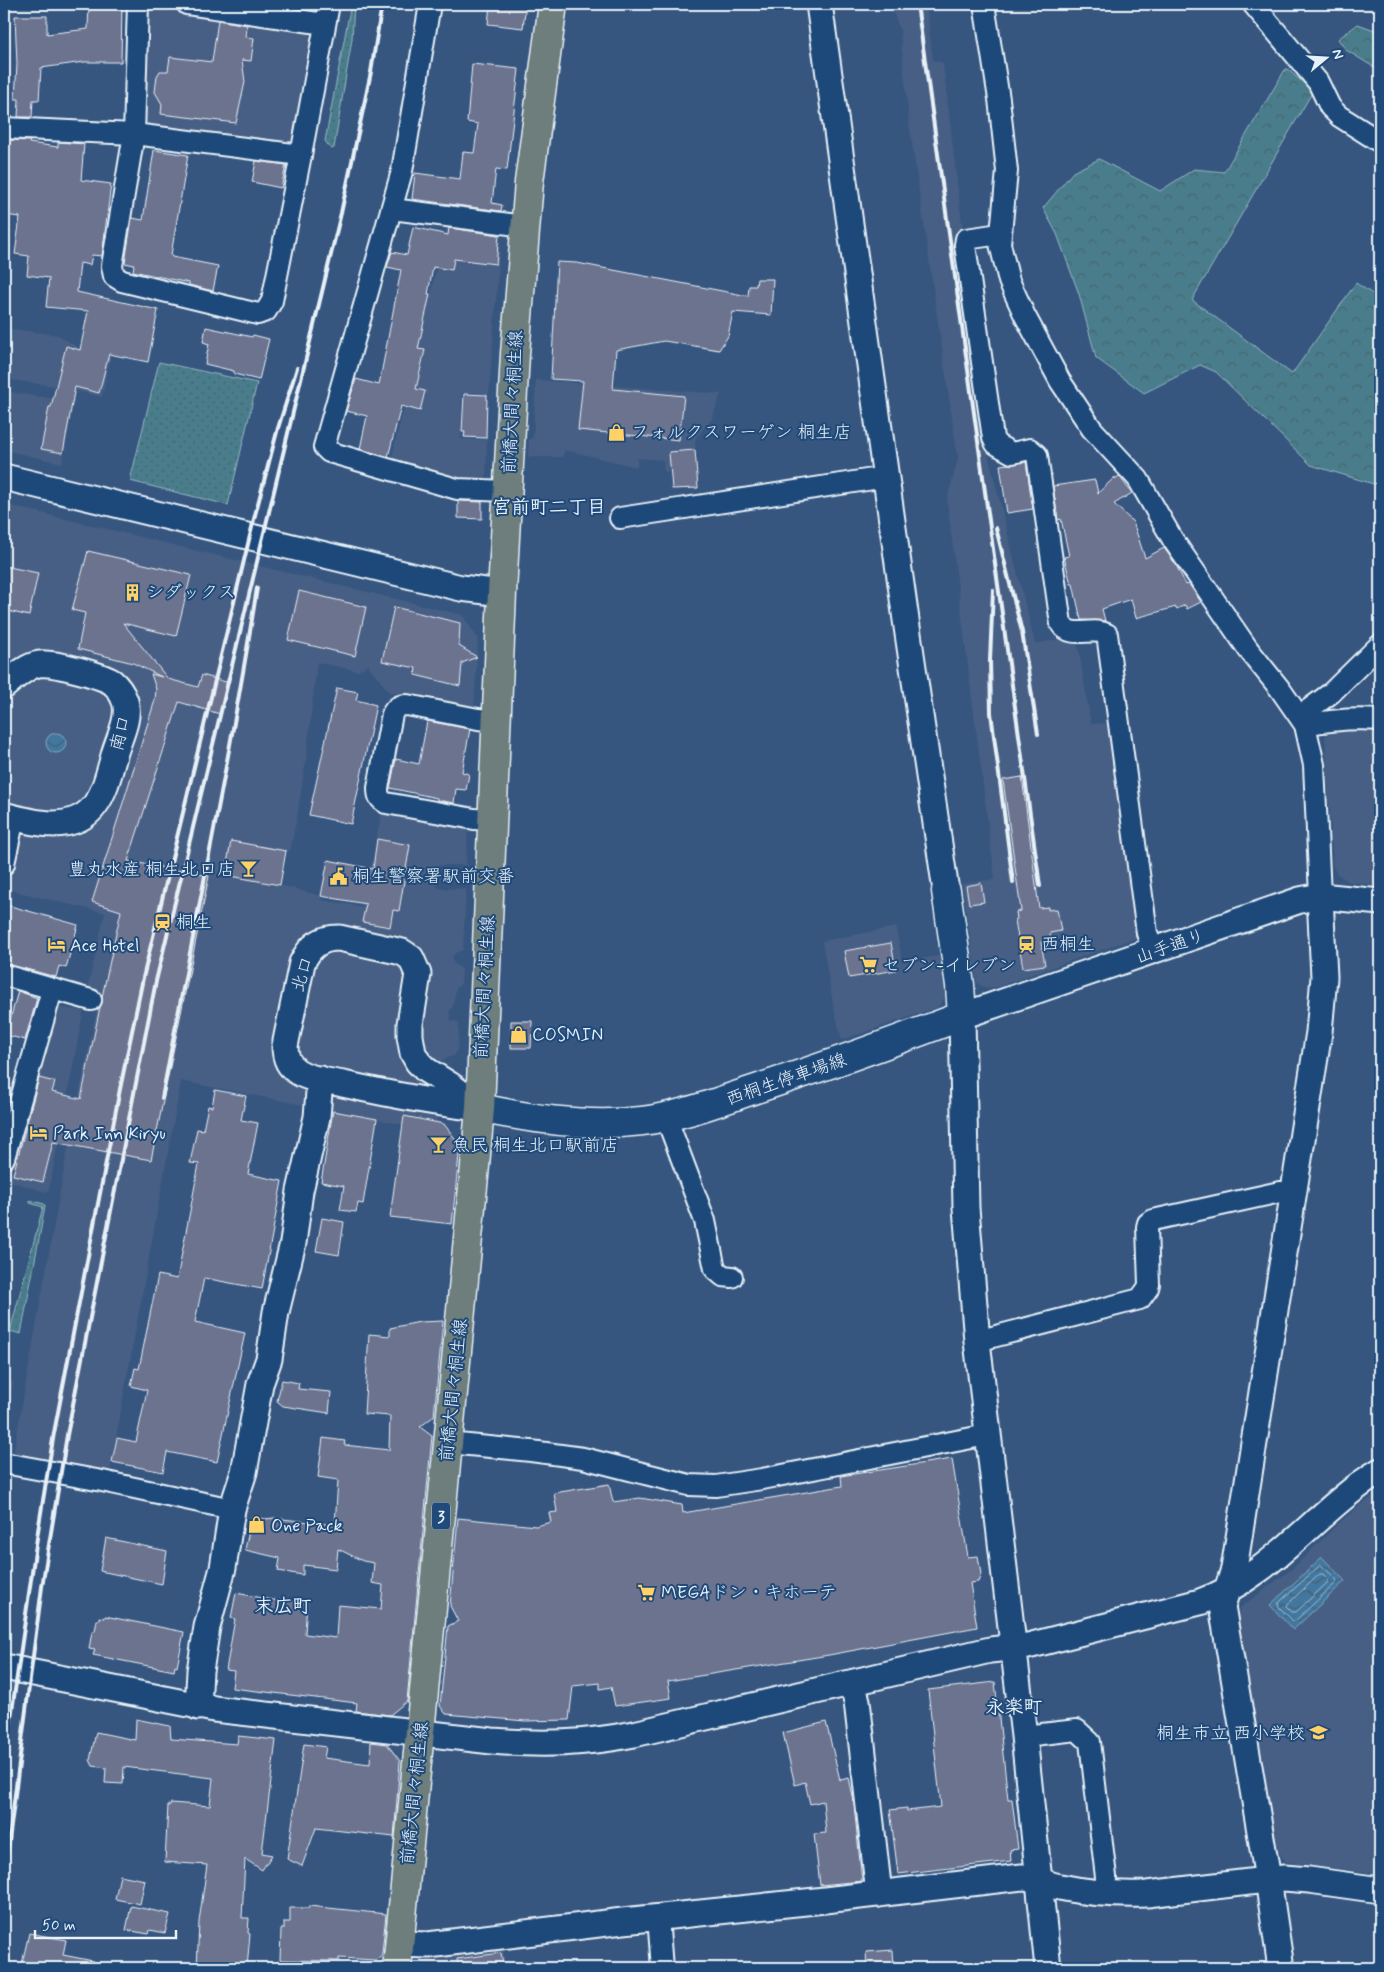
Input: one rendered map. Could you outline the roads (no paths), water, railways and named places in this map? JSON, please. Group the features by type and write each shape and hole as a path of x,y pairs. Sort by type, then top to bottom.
{"main road":[{"name":"前橋大間々桐生線","path":"398,1956 480,1108 480,1063 515,354 525,226 536,123 553,4"},
{"path":"946,891 960,985 962,1016"},
{"name":"西桐生停車場線","path":"480,1108 540,1119 606,1123 642,1121 666,1117 695,1110 795,1076 962,1016"}],"street":[{"path":"138,4 134,134 112,266 114,276 122,281 254,313 266,311 272,302 329,4"},
{"path":"188,4 325,24"},
{"path":"430,4 402,171 324,447 329,452 458,489 507,490"},
{"path":"819,4 946,891"},
{"path":"984,4 999,99 1007,172 1000,236 1001,253 1010,281 1025,316 1060,381 1092,429 1138,479 1173,540 1229,622 1302,721 1314,765 1324,977 1323,996 1313,1074 1234,1569 1222,1606 1281,1968"},
{"path":"1253,4 1318,82 1330,107 1339,116 1380,142"},
{"path":"4,128 134,134 301,155"},
{"path":"392,209 525,226"},
{"path":"1000,236 993,235 966,239 965,245 993,438 996,444 1003,450 1012,453 1030,449 1037,455 1061,624 1065,630 1072,633 1100,630 1107,634 1144,914 1153,952"},
{"path":"620,518 886,476"},
{"path":"4,477 462,588 502,593"},
{"path":"1302,721 1380,645"},
{"name":"南口","path":"4,686 33,665 39,664 72,669 101,677 114,684 122,694 127,711 105,785 96,804 88,812 75,821 57,824 40,823 9,816"},
{"path":"492,820 474,819 386,803 381,801 378,796 378,788 392,714 395,708 408,705 497,721"},
{"path":"1302,721 1380,720"},
{"path":"4,864 9,816"},
{"name":"山手通り","path":"962,1016 1300,900 1320,896 1380,902"},
{"name":"北口","path":"332,938 351,939 402,952 412,958 418,974 410,1031 413,1052 418,1062 426,1070 450,1085 480,1108 410,1097 320,1079 299,1073 294,1069 289,1064 285,1046 299,970 307,954 320,941 332,938"},
{"path":"4,975 92,1000"},
{"path":"4,1158 52,990"},
{"path":"962,1016 966,1208 977,1341 1024,1736 1048,1968"},
{"path":"198,1707 200,1671 207,1627 223,1568 232,1509 244,1472 260,1384 269,1359 276,1312 293,1243 300,1191 317,1117 320,1079"},
{"path":"666,1117 705,1221 716,1269 723,1276 732,1276"},
{"path":"977,1341 1140,1299 1148,1288 1147,1227 1148,1223 1153,1220 1280,1192 1294,1193"},
{"path":"448,1443 583,1458 702,1487 762,1479 987,1435"},
{"path":"4,1464 102,1481 232,1509"},
{"path":"4,1667 198,1707 421,1733 535,1744 578,1743 634,1734 990,1650 1028,1646 1200,1602 1226,1592 1270,1562 1349,1492 1380,1471"},
{"path":"852,1683 856,1701 879,1894"},
{"path":"1024,1736 1077,1730 1087,1737 1090,1742 1106,1877 1105,1893"},
{"path":"398,1956 428,1945 658,1917 1022,1877 1040,1880 1060,1887 1105,1893 1147,1894 1268,1879 1310,1880 1380,1890"},
{"path":"658,1917 662,1968"}],"water":[{"path":"56,733 63,736 66,743 63,750 56,753 49,750 46,743 49,736"},
{"path":"1322,1557 1345,1581 1293,1630 1270,1605"}],"railway":[{"path":"4,1879 42,1587 67,1435 156,981 341,213 371,72 382,4"},
{"path":"917,4 1040,886"},
{"path":"4,1766 54,1433 143,978 255,515 278,428 297,368"},
{"path":"996,528 1022,632 1038,734"},
{"path":"162,1098 224,780 257,588"},
{"path":"993,590 990,660 991,713 1013,882"}],"place":[{"name":"フォルクスワーゲン 桐生店","path":"617,432"},
{"name":"シダックス","path":"132,592"},
{"name":"豊丸水産 桐生北口店","path":"249,869"},
{"name":"桐生警察署駅前交番","path":"338,876"},
{"name":"桐生","path":"162,922"},
{"name":"西桐生","path":"1027,944"},
{"name":"Ace Hotel","path":"56,945"},
{"name":"セブン-イレブン","path":"868,965"},
{"name":"COSMIN","path":"518,1034"},
{"name":"Park Inn Kiryu","path":"39,1133"},
{"name":"魚民 桐生北口駅前店","path":"438,1145"},
{"name":"One Pack","path":"257,1525"},
{"name":"MEGAドン・キホーテ","path":"647,1592"},
{"name":"桐生市立 西小学校","path":"1319,1733"}],"district":[{"name":"宮前町二丁目","path":"549,506"},
{"name":"末広町","path":"283,1605"},
{"name":"永楽町","path":"1014,1706"}]}
